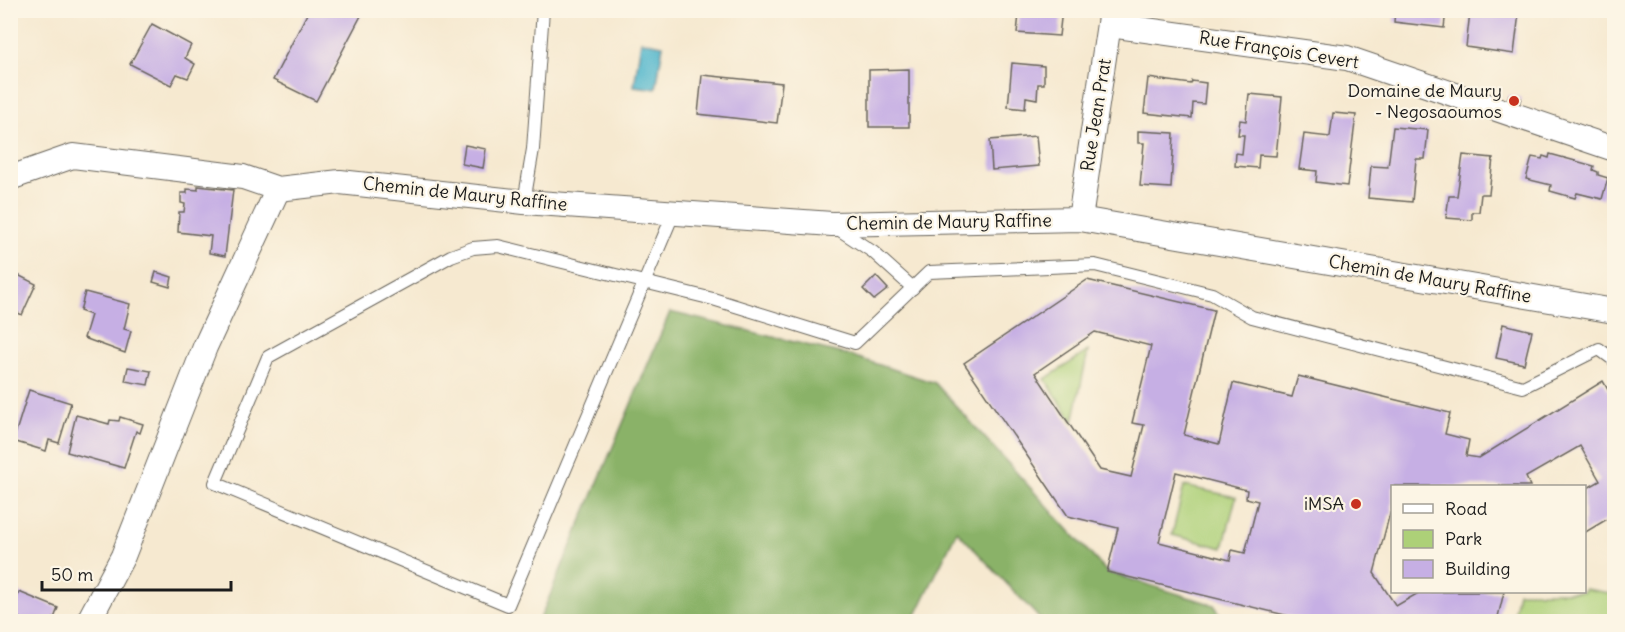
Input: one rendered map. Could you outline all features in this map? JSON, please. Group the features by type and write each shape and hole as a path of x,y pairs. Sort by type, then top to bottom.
{"street":[{"name":"Rue François Cevert","path":"1110,18 1347,58 1614,149"},
{"name":"Rue Jean Prat","path":"1080,219 1110,18"},
{"name":"Chemin de Maury Raffine","path":"10,178 73,156 243,177 278,189 340,182 524,202 832,224 1080,219 1614,311"},
{"path":"88,621 123,556 205,347 278,189"}],"lane":[{"path":"524,202 533,149 543,10"},
{"path":"674,212 644,282 508,605 215,483 268,357 451,255 473,248 498,246 644,282 713,299 855,343 929,272 1095,265 1212,294 1252,317 1523,387 1599,349 1614,360"},
{"path":"832,224 873,252 913,288"}],"green space":[{"path":"670,312 852,356 935,383 1107,572 1214,605 1225,621 1042,621 957,531 913,621 539,621"},
{"path":"1088,351 1073,422 1045,379"},
{"path":"1184,486 1236,497 1223,548 1172,535"},
{"path":"1586,589 1614,594 1614,621 1512,621 1518,593 1586,593"}],"water":[{"path":"641,41 663,45 656,89 634,86"}],"building":[{"path":"309,10 364,10 316,101 273,80"},
{"path":"1028,10 1062,10 1059,36 1017,33 1019,14 1028,15"},
{"path":"1395,10 1446,10 1444,28 1394,22"},
{"path":"1500,10 1519,13 1514,54 1466,47 1470,12 1499,16"},
{"path":"152,24 191,45 185,58 195,64 188,78 177,74 171,85 130,64"},
{"path":"1012,63 1044,66 1044,84 1038,84 1037,99 1026,97 1025,109 1008,107"},
{"path":"909,69 909,127 869,127 869,70"},
{"path":"702,75 782,83 777,123 698,114"},
{"path":"1148,78 1191,84 1192,81 1206,83 1204,104 1193,103 1192,118 1144,113"},
{"path":"1249,94 1282,97 1276,156 1259,155 1258,168 1235,166 1236,153 1242,154 1244,135 1238,135 1240,120 1246,121"},
{"name":"Domaine de Maury - Negosaoumos","path":"1509,95 1521,98 1518,107 1506,104"},
{"path":"1333,113 1356,115 1347,186 1316,182 1317,171 1299,169 1304,134 1330,137"},
{"path":"1393,127 1428,130 1425,159 1416,159 1412,202 1368,198 1371,166 1388,167"},
{"path":"1138,131 1174,133 1171,188 1140,186 1144,143 1138,143"},
{"path":"1036,136 1039,166 992,170 990,140"},
{"path":"465,145 486,149 483,168 462,164"},
{"path":"1550,154 1594,166 1593,170 1598,172 1598,175 1608,178 1602,199 1577,193 1575,198 1550,191 1551,185 1526,179 1532,157 1549,158"},
{"path":"1463,155 1493,158 1489,194 1481,194 1479,212 1472,212 1472,220 1446,218 1449,196 1457,196"},
{"path":"198,186 233,190 225,256 209,253 211,236 178,232 179,212 184,212 185,204 181,203 181,193 187,193 187,189 198,190"},
{"path":"10,271 36,284 22,315 10,309"},
{"path":"156,272 172,277 170,287 153,282"},
{"path":"876,276 888,289 874,300 863,289"},
{"path":"1087,280 1214,310 1184,435 1219,444 1233,383 1292,397 1298,376 1450,413 1445,434 1469,440 1466,456 1479,458 1603,381 1614,400 1614,515 1586,532 1586,489 1600,481 1580,446 1526,477 1530,485 1391,485 1391,514 1374,573 1396,606 1418,593 1504,593 1497,621 1310,621 1107,572 1118,528 1068,516 964,363","holes":["1095,332 1151,346 1132,423 1144,425 1131,477 1100,470 1035,373","1176,472 1247,490 1246,498 1258,501 1245,553 1232,550 1230,560 1159,542"]},
{"path":"85,292 130,304 124,329 131,331 125,353 84,338 91,315 80,311"},
{"path":"1503,324 1532,331 1524,364 1496,358"},
{"path":"128,367 151,371 148,385 125,381"},
{"path":"29,390 71,403 59,443 49,440 46,451 13,441"},
{"path":"76,415 109,424 110,420 119,421 120,417 143,424 140,433 136,431 124,468 67,452"},
{"path":"19,592 58,608 53,621 28,621 10,615"}],"place":[{"name":"Domaine de Maury - Negosaoumos","path":"1514,101"},
{"name":"iMSA","path":"1356,504"}]}
